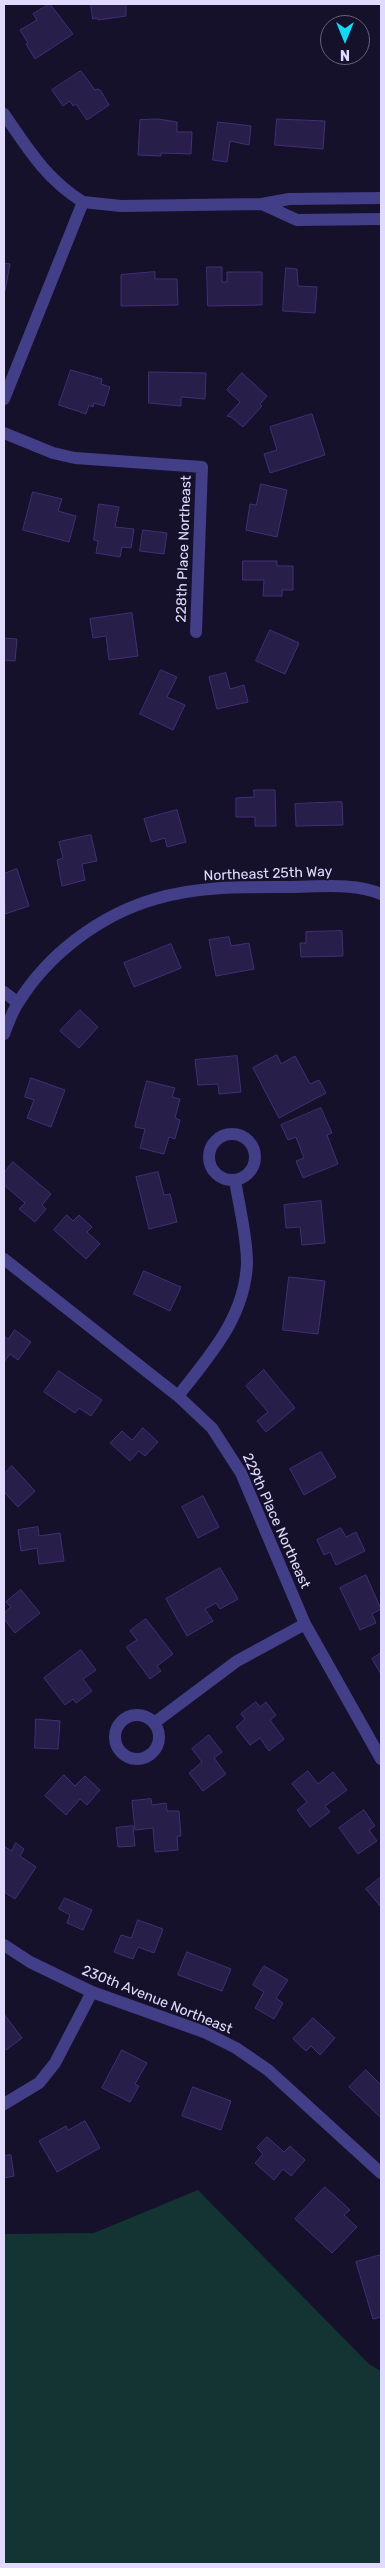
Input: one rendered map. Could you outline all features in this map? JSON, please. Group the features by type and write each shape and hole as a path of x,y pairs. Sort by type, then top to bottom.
{"street":[{"path":"4,114 46,173 62,189 82,202 121,206 262,204 289,198 381,198"},
{"path":"4,399 82,202"},
{"path":"262,204 297,220 381,219"},
{"name":"228th Place Northeast","path":"4,432 53,453 75,458 202,467 196,632"},
{"name":"Northeast 25th Way","path":"4,1034 18,1003 40,973 76,940 122,912 155,899 192,891 243,887 338,887 373,890 381,894"},
{"path":"4,992 18,1003"},
{"path":"178,1396 220,1342 234,1317 245,1285 247,1261 235,1180"},
{"name":"229th Place Northeast","path":"4,1259 178,1396 212,1428 241,1473 305,1624 381,1758"},
{"path":"154,1723 237,1662 305,1624"},
{"name":"230th Avenue Northeast","path":"4,1944 30,1962 92,1992 204,2032 236,2048 268,2070 381,2173"},
{"path":"4,2104 39,2083 55,2063 92,1992"}],"green space":[{"path":"198,2190 369,2364 381,2371 381,2564 4,2564 4,2234 94,2233"}],"building":[{"path":"50,4 73,34 35,59 20,30 37,20 33,14"},
{"path":"91,4 126,4 126,16 93,19"},
{"path":"81,71 95,90 101,91 109,105 87,120 76,104 73,106 70,101 63,106 52,90"},
{"path":"158,119 177,122 177,132 192,132 191,154 161,153 161,156 138,155 140,120"},
{"path":"277,119 325,121 323,149 275,145"},
{"path":"218,122 251,126 249,145 230,141 227,162 213,160"},
{"path":"4,263 10,264 5,291 4,290"},
{"path":"207,267 222,267 222,282 227,282 227,272 262,272 262,305 208,306"},
{"path":"286,268 297,269 298,286 317,287 315,313 283,311"},
{"path":"155,272 155,279 177,279 178,305 121,306 121,275"},
{"path":"71,370 102,379 101,384 110,387 104,406 94,403 93,407 89,405 86,414 59,405"},
{"path":"149,372 206,373 205,399 181,397 181,406 149,403"},
{"path":"242,373 267,396 260,404 262,406 243,427 227,416 240,402 227,390"},
{"path":"312,414 325,455 270,473 264,454 277,450 270,427"},
{"path":"261,484 287,490 277,537 246,530 250,504 256,505"},
{"path":"33,492 62,499 58,511 76,516 69,542 23,530"},
{"path":"99,504 119,507 115,527 134,529 131,548 122,547 120,557 96,553 98,541 94,540"},
{"path":"143,530 167,533 164,554 140,551"},
{"path":"243,561 277,561 277,566 293,566 293,590 282,590 282,596 263,596 264,580 243,580"},
{"path":"132,613 138,656 109,660 106,636 93,638 90,619"},
{"path":"270,630 299,643 285,674 256,661"},
{"path":"4,638 17,639 15,661 4,660"},
{"path":"161,670 177,677 167,697 185,705 173,730 140,714"},
{"path":"226,673 230,689 244,685 248,702 217,709 209,677"},
{"path":"254,790 275,790 276,826 255,826 255,817 236,817 236,798 254,797"},
{"path":"342,802 343,825 296,826 295,804"},
{"path":"177,810 186,842 167,847 165,838 151,842 144,819"},
{"path":"91,835 97,861 82,864 85,880 62,886 57,860 63,858 59,842"},
{"path":"17,869 29,906 5,914 4,874"},
{"path":"342,931 343,956 301,957 300,943 306,943 306,932"},
{"path":"229,937 231,946 249,943 254,969 216,976 209,940"},
{"path":"171,944 181,968 134,987 124,963"},
{"path":"80,1010 98,1027 79,1048 60,1031"},
{"path":"277,1055 281,1064 295,1056 310,1084 319,1080 326,1093 279,1118 253,1068"},
{"path":"237,1056 241,1092 219,1094 218,1084 198,1085 195,1060"},
{"path":"31,1078 65,1090 51,1127 27,1118 34,1100 25,1097"},
{"path":"147,1081 175,1088 172,1097 180,1099 175,1118 180,1120 175,1139 169,1137 164,1154 140,1148 145,1129 135,1127"},
{"path":"321,1108 332,1133 327,1135 338,1164 303,1178 296,1161 304,1158 296,1137 288,1140 281,1125"},
{"path":"13,1162 51,1194 42,1205 46,1209 35,1222 19,1209 25,1203 4,1185 4,1173"},
{"path":"158,1172 164,1195 170,1194 177,1222 149,1229 136,1177"},
{"path":"321,1201 325,1243 302,1245 300,1227 286,1228 284,1205"},
{"path":"67,1215 73,1221 79,1215 92,1227 87,1232 100,1244 86,1259 54,1230"},
{"path":"144,1271 181,1287 170,1311 134,1294"},
{"path":"289,1277 325,1281 318,1334 283,1330"},
{"path":"15,1330 31,1342 18,1360 10,1354 4,1362 4,1336 8,1339"},
{"path":"264,1370 295,1408 266,1432 257,1421 268,1412 246,1386"},
{"path":"59,1371 102,1400 91,1416 79,1408 75,1413 44,1392"},
{"path":"143,1428 158,1442 145,1456 139,1451 130,1461 110,1443 122,1431 132,1440"},
{"path":"321,1452 336,1477 304,1495 290,1469"},
{"path":"12,1466 35,1491 18,1507 4,1492 4,1474"},
{"path":"203,1496 219,1527 198,1538 182,1507"},
{"path":"38,1527 39,1536 60,1533 64,1561 39,1564 37,1548 21,1551 18,1530"},
{"path":"341,1528 346,1537 356,1532 365,1551 336,1565 330,1552 324,1555 317,1540"},
{"path":"220,1568 238,1599 220,1609 216,1603 205,1609 213,1621 187,1636 166,1599"},
{"path":"366,1575 381,1609 372,1614 376,1623 360,1630 340,1588"},
{"path":"21,1590 40,1613 15,1633 4,1619 4,1613 11,1607 6,1602"},
{"path":"146,1619 173,1654 157,1666 161,1671 150,1679 126,1647 137,1640 130,1631"},
{"path":"81,1650 96,1670 83,1679 92,1691 76,1703 73,1699 65,1705 44,1678"},
{"path":"381,1653 381,1674 372,1659"},
{"path":"256,1702 260,1707 266,1702 276,1715 270,1720 284,1739 269,1751 260,1738 250,1745 236,1727 245,1719 241,1714"},
{"path":"36,1719 60,1721 58,1749 35,1748"},
{"path":"209,1735 222,1752 214,1758 226,1774 203,1791 189,1773 202,1762 192,1749"},
{"path":"308,1771 318,1784 333,1772 347,1790 325,1806 330,1812 310,1827 297,1810 307,1802 292,1784"},
{"path":"64,1775 75,1786 85,1776 100,1790 87,1805 80,1799 66,1815 45,1796"},
{"path":"151,1799 152,1805 166,1803 167,1811 179,1811 181,1836 177,1836 178,1850 155,1852 153,1828 135,1830 132,1801"},
{"path":"364,1810 375,1826 369,1830 377,1841 358,1854 339,1828"},
{"path":"133,1826 135,1846 118,1847 116,1828"},
{"path":"16,1843 24,1849 20,1856 36,1867 15,1899 4,1892 4,1846 11,1851"},
{"path":"381,1877 381,1907 366,1889"},
{"path":"65,1898 92,1910 83,1930 67,1923 70,1915 59,1909"},
{"path":"138,1920 163,1929 154,1953 138,1947 133,1959 114,1952 121,1935 131,1938"},
{"path":"187,1952 231,1969 222,1991 178,1975"},
{"path":"264,1966 288,1980 276,1998 283,2003 274,2019 255,2008 264,1992 253,1985"},
{"path":"4,2014 22,2038 6,2050 4,2047"},
{"path":"313,2018 335,2038 320,2055 311,2046 306,2051 293,2039"},
{"path":"122,2050 147,2063 135,2084 139,2086 130,2102 102,2088"},
{"path":"366,2070 381,2085 381,2118 349,2087"},
{"path":"193,2087 231,2101 221,2130 182,2116"},
{"path":"85,2121 100,2148 57,2172 39,2141 66,2126 68,2130"},
{"path":"267,2137 284,2152 290,2146 305,2160 291,2176 283,2169 274,2180 255,2163 263,2154 257,2148"},
{"path":"11,2155 14,2176 4,2178 4,2156"},
{"path":"325,2187 350,2210 344,2215 357,2227 332,2253 295,2219"},
{"path":"381,2255 381,2317 373,2319 356,2262"}]}
